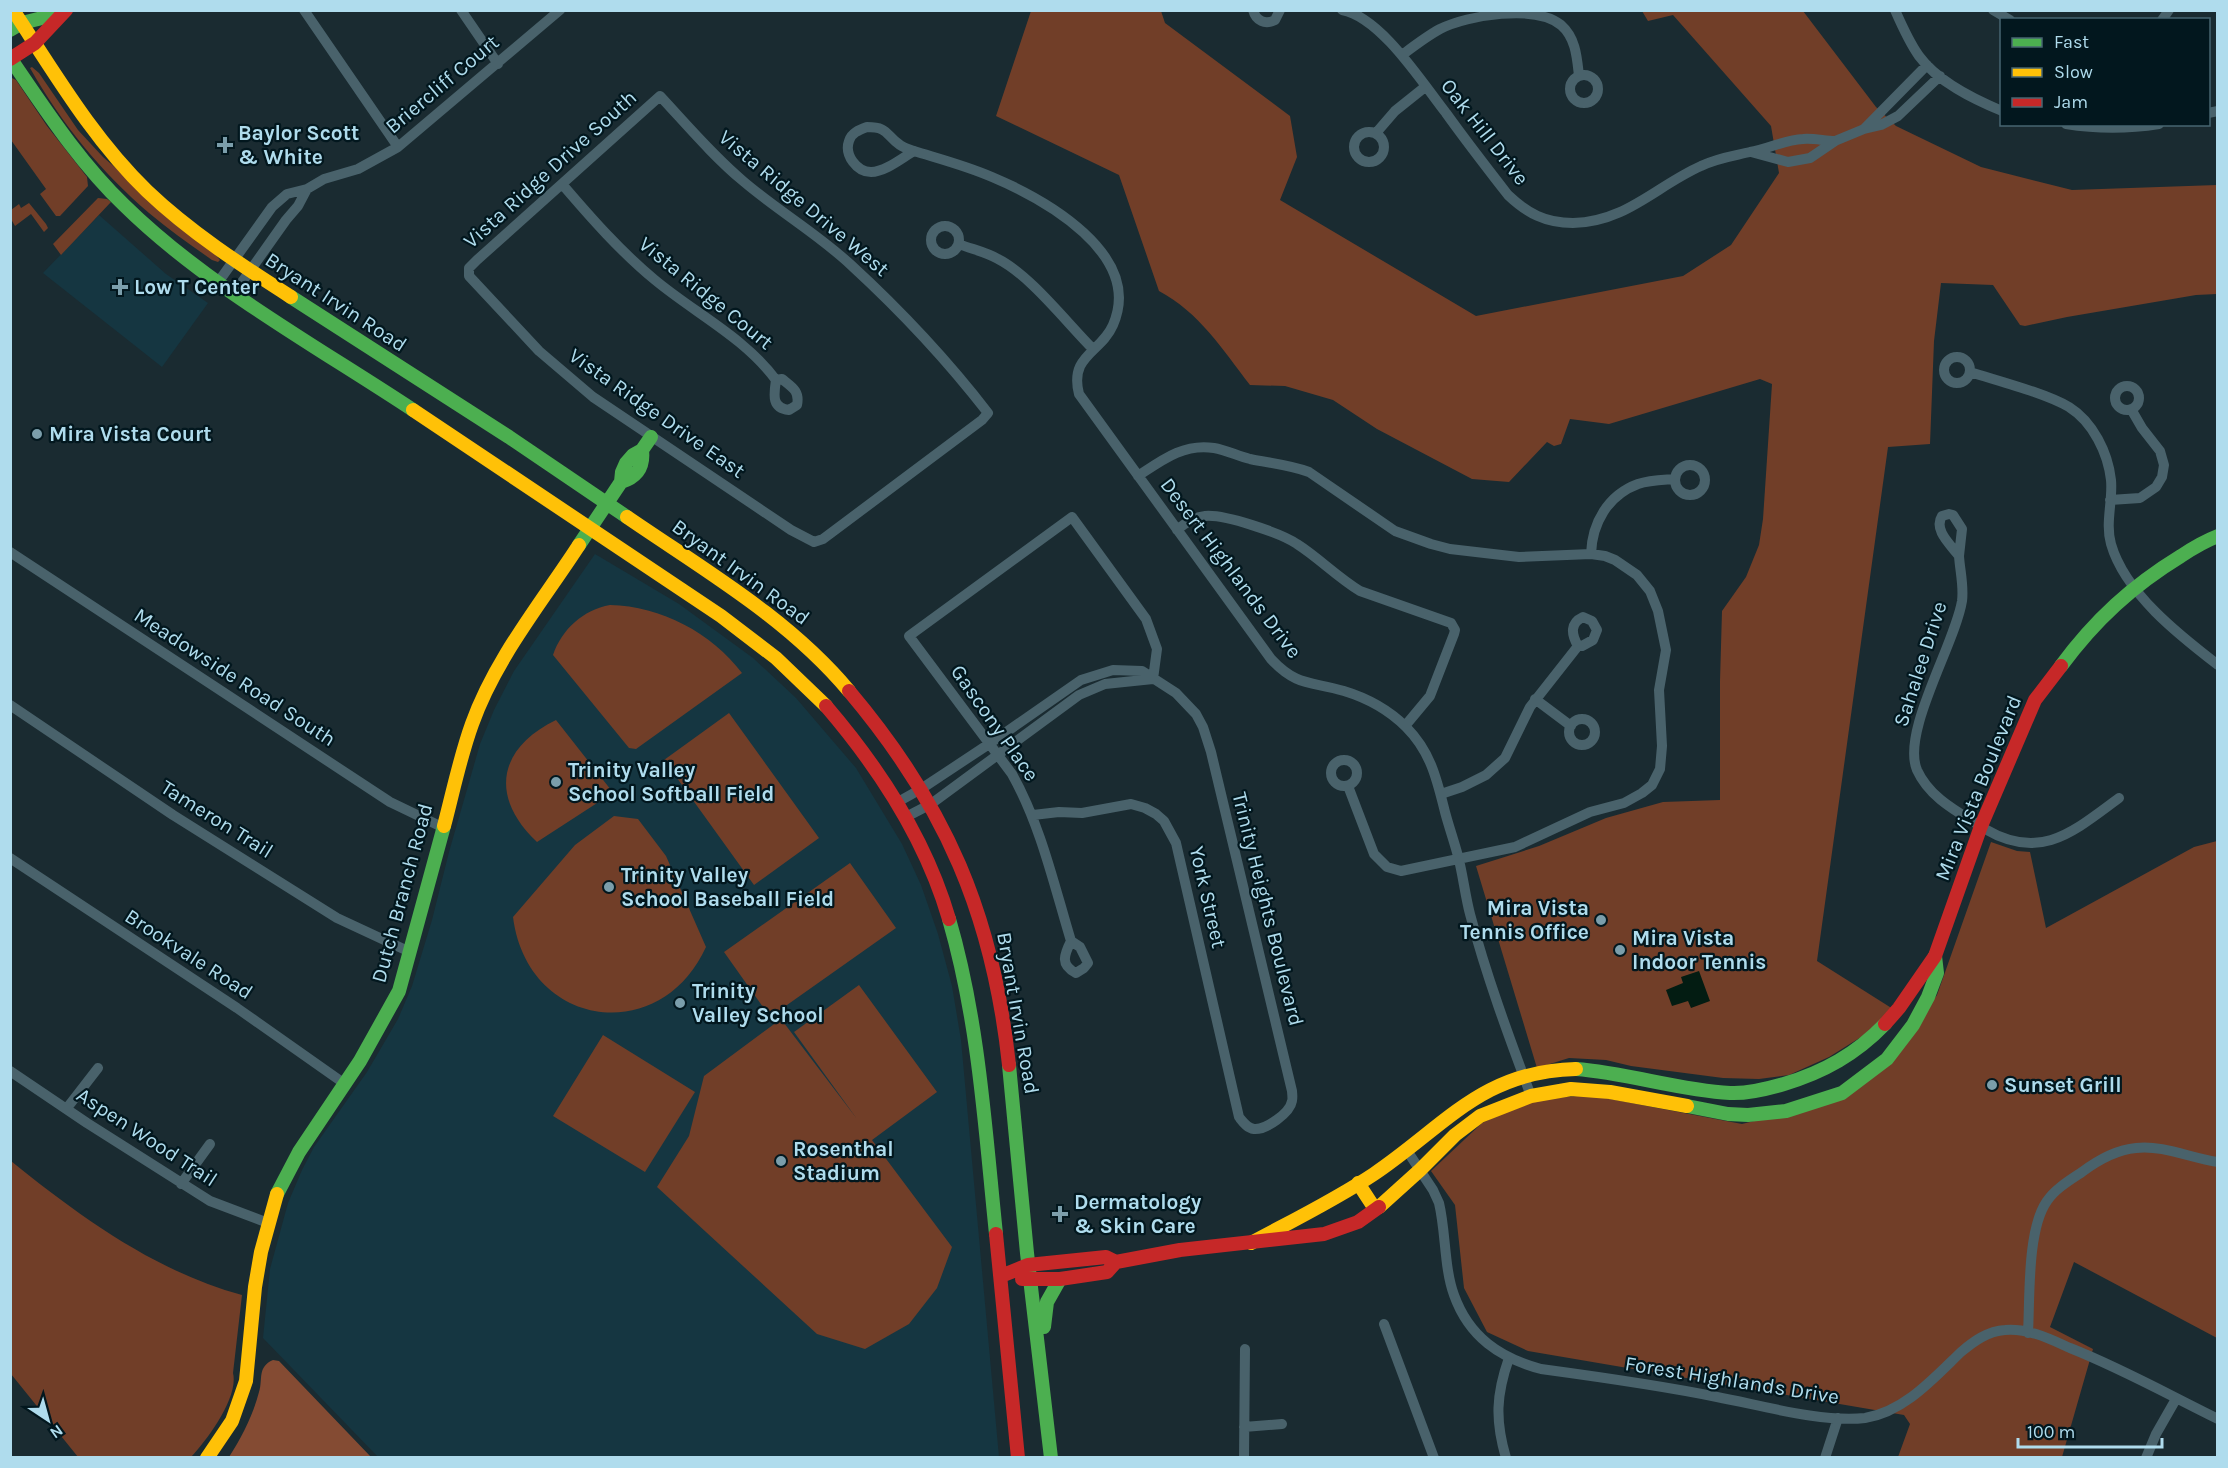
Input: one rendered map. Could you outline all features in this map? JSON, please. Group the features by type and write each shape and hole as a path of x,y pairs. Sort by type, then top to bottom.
{"main road":[{"name":"Bryant Irvin Road","path":"13,10 16,27 35,42 74,103 109,149 134,177 183,223 250,271 509,437 769,614 798,638 832,672 887,737 931,804 980,918 991,958 1007,1044 1028,1265 1051,1458"},
{"path":"16,27 64,12"},
{"path":"64,12 35,42 11,59 69,144 103,184 148,227 235,292 592,528 743,631 780,660 838,720 862,750 917,839 943,900 962,961 976,1043 1018,1458"},
{"name":"Dutch Branch Road","path":"207,1458 232,1421 246,1381 255,1287 268,1223 278,1191 299,1152 360,1061 399,991 467,736 485,694 510,651 621,482 626,463 642,450 651,437"},
{"name":"Mira Vista Boulevard","path":"1251,1243 1373,1174 1439,1121 1466,1103 1499,1085 1523,1076 1557,1069 1604,1070 1721,1092 1755,1091 1809,1077 1849,1056 1878,1032 1899,1007 1924,968 1935,956 1981,826 2035,700 2084,635 2148,576 2217,536"},
{"name":"Mira Vista Boulevard","path":"1001,1276 1028,1265 1106,1257 1116,1262 1180,1250 1333,1232 1358,1222 1375,1209 1420,1170 1455,1135 1480,1116 1530,1096 1571,1089 1611,1092 1728,1114 1748,1115 1786,1111 1812,1104 1842,1093 1887,1059 1913,1025 1928,997 1937,973 1935,956"},
{"path":"1358,1183 1375,1209"},
{"name":"Mira Vista Boulevard","path":"1001,1276 1030,1280 1060,1279 1107,1272 1116,1262"},
{"path":"1044,1386 1048,1366 1042,1315 1060,1279"}],"street":[{"path":"304,10 398,147"},
{"path":"461,10 498,64"},
{"name":"Briercliff Court","path":"219,281 272,207 287,194 307,189 324,179 358,169 398,147 560,10"},
{"path":"1254,10 1258,19 1266,22 1275,20 1281,10"},
{"name":"Oak Hill Drive","path":"1342,10 1375,28 1402,55 1508,195 1523,209 1552,222 1593,221 1618,214 1700,166 1728,156 1804,139 1835,141"},
{"path":"1895,10 1909,40 1927,65 1961,91 2000,110"},
{"path":"1993,10 2007,18"},
{"path":"1402,55 1441,29 1461,21 1519,12 1549,19 1561,25 1576,50 1579,76"},
{"name":"Oak Hill Drive","path":"1864,129 1927,65"},
{"name":"Oak Hill Drive","path":"1751,152 1788,162 1810,158 1835,141 1864,129 1881,125 1898,116 1941,76"},
{"path":"1376,133 1395,111 1425,87"},
{"name":"Vista Ridge Drive South","path":"468,272 477,261 660,96"},
{"name":"Vista Ridge Drive West","path":"660,96 716,157 744,182 816,235 851,265 963,381 988,412 982,420 823,539 814,542"},
{"path":"2083,126 2137,128 2148,126"},
{"name":"Desert Highlands Drive","path":"914,151 884,168 871,172 860,169 851,160 848,149 849,141 855,132 867,127 879,127 888,132 898,144 993,177 1055,211 1079,227 1097,245 1116,279 1119,296 1118,311 1112,327 1077,371 1076,382 1079,394 1281,670 1298,681 1342,690 1379,705 1405,726 1427,753 1459,858 1470,915 1530,1096"},
{"name":"Vista Ridge Court","path":"562,184 628,256 682,301 740,341 764,364 776,380"},
{"path":"235,292 281,226 298,206 307,189"},
{"path":"267,215 281,226"},
{"path":"959,244 997,258 1011,267 1026,279 1093,349"},
{"name":"Vista Ridge Drive East","path":"468,272 469,276 508,319 561,371 593,397 791,530 814,542"},
{"path":"1970,372 2052,400 2069,408 2085,421 2101,444 2109,466 2111,482 2109,532 2119,564 2135,588 2182,638 2217,665"},
{"path":"2110,500 2140,498 2156,487 2162,477 2164,465 2160,451 2131,409"},
{"path":"1138,476 1161,460 1185,448 1195,446 1216,448 1246,458 1309,472 1385,525 1431,544 1450,549 1519,557 1591,554 1605,556 1628,568 1644,583 1654,599 1666,650 1659,690 1662,746 1660,769 1652,785 1642,793 1624,803 1590,812 1515,847 1401,871 1387,867 1374,854 1348,786"},
{"path":"1591,554 1597,523 1610,503 1625,490 1646,482 1675,479"},
{"path":"1177,530 1197,518 1214,516 1260,528 1299,545 1360,591 1451,623 1455,630 1454,634 1435,687 1405,726"},
{"name":"Gascony Place","path":"1071,941 1033,815 1012,774 909,636 1072,517 1146,619 1157,649 1153,679"},
{"name":"Meadowside Road South","path":"10,552 390,802 442,827"},
{"name":"Sahalee Drive","path":"1959,556 1963,581 1962,602 1918,726 1915,758 1917,770 1930,789 1945,804 2011,842 2031,844 2065,835 2119,798"},
{"path":"1441,794 1473,782 1505,758 1535,699 1578,646"},
{"name":"Trinity Heights Boulevard","path":"896,803 990,744 1081,680 1113,670 1142,671 1188,703 1203,727 1292,1091 1293,1101 1289,1108 1263,1127 1255,1129 1249,1127 1239,1117"},
{"path":"904,818 931,804 1079,695 1105,684 1153,679"},
{"path":"1535,699 1571,726"},
{"name":"Tameron Trail","path":"10,705 173,815 338,918 410,952"},
{"name":"York Street","path":"1033,815 1059,812 1082,813 1131,804 1145,808 1164,821 1176,843 1239,1117"},
{"name":"Brookvale Road","path":"10,858 237,1008 345,1084"},
{"path":"67,1108 98,1068"},
{"name":"Aspen Wood Trail","path":"10,1071 181,1184 210,1201 268,1223"},
{"path":"181,1184 210,1144"},
{"path":"2028,1333 2032,1254 2038,1219 2048,1199 2063,1185 2100,1158 2136,1148 2158,1148 2217,1162"},
{"name":"Forest Highlands Drive","path":"1406,1149 1439,1203 1454,1294 1466,1319 1479,1336 1509,1358 1541,1370 1715,1396 1786,1412 1838,1418 1865,1418 1897,1406 1919,1392 1965,1349 1990,1333 2004,1330 2041,1336 2097,1359 2217,1419"},
{"path":"1384,1324 1434,1458"},
{"path":"1244,1458 1245,1349"},
{"path":"1506,1458 1500,1435 1497,1406 1501,1382 1509,1358"},
{"path":"2146,1458 2156,1434 2176,1399"},
{"path":"1825,1458 1838,1418"},
{"path":"1244,1427 1282,1424"}],"shaded area":[{"path":"1031,11 1161,11 1165,23 1290,116 1297,157 1280,200 1476,316 1683,276 1731,245 1779,173 1771,126 1673,15 1648,21 1642,11 1803,11 1876,107 1896,126 1981,167 2072,190 2217,185 2217,294 2196,295 2025,326 2020,325 1993,285 1941,283 1934,341 1930,444 1888,447 1817,961 1893,1009 1877,1027 1829,1057 1789,1075 1759,1079 1723,1078 1631,1066 1606,1060 1569,1058 1537,1068 1476,866 1539,846 1606,818 1663,802 1720,800 1722,611 1746,577 1759,545 1763,519 1772,384 1760,379 1609,424 1570,419 1561,444 1554,446 1547,442 1509,482 1472,479 1377,429 1333,400 1285,386 1250,385 1220,345 1198,321 1159,291 1119,175 996,116"},
{"path":"32,67 39,73 78,130 103,157 213,252 220,260 218,262 212,260 149,213 98,164 55,108 30,68"},
{"path":"10,77 16,80 47,126 87,177 88,186 60,216 56,216 40,194 46,189 11,140"},
{"path":"98,198 111,202 61,255 53,244"},
{"path":"29,203 46,224 48,228 44,232 31,214 15,226 11,219 11,210 19,204 21,208"},
{"path":"99,215 166,274 208,303 162,367 43,273"},
{"name":"Trinity Valley School","path":"595,554 679,604 753,658 796,698 856,768 902,844 921,885 938,934 952,986 961,1040 999,1457 378,1457 263,1338 270,1269 288,1203 314,1147 367,1072 398,1019 412,986 480,744 494,710 514,671"},
{"path":"610,605 648,610 684,624 716,646 742,673 636,749 629,748 553,655 562,637 575,622 591,611"},
{"path":"729,713 819,838 754,885 664,760"},
{"name":"Trinity Valley School Softball Field","path":"556,720 611,790 611,794 537,842 522,825 512,808 507,791 507,775 512,759 522,745 537,731"},
{"name":"Trinity Valley School Baseball Field","path":"614,816 638,819 666,856 706,947 685,979 658,1001 628,1011 598,1012 568,1002 543,983 523,954 513,917 575,845"},
{"path":"2217,841 2217,1338 2074,1262 2050,1327 2093,1349 2062,1457 1898,1457 1910,1424 1904,1415 1528,1351 1487,1332 1464,1288 1455,1205 1431,1171 1482,1123 1530,1100 1589,1095 1742,1124 1822,1104 1887,1065 1937,995 1991,842 2017,851 2030,852 2046,928 2194,847"},
{"path":"850,863 896,928 770,1017 724,952"},
{"path":"1699,971 1710,1001 1691,1008 1688,1001 1672,1006 1666,990 1683,983 1681,977"},
{"name":"Rosenthal Stadium","path":"859,985 937,1092 872,1140 952,1247 937,1288 909,1324 865,1349 817,1334 657,1187 689,1136 704,1076 781,1019 857,1119 794,1032"},
{"path":"603,1035 695,1092 645,1172 553,1116"},
{"path":"11,1161 91,1222 149,1257 210,1285 242,1295 231,1394 220,1418 191,1457 78,1457 11,1374"},
{"path":"273,1360 279,1361 371,1457 229,1457 254,1409 263,1370"}],"traffic: fast":[{"path":"10,30 22,23 62,13"},
{"path":"10,58 92,171 156,234 190,262 263,314 413,410"},
{"path":"291,297 509,437 627,517"},
{"path":"579,545 621,482 626,463 642,450 651,437"},
{"path":"621,482 638,470 642,461 642,450"},
{"path":"2061,666 2087,634 2130,592 2163,567 2218,536"},
{"path":"277,1194 299,1152 360,1061 399,991 444,826"},
{"path":"949,919 967,997 980,1075 996,1234"},
{"path":"1687,1106 1728,1114 1748,1115 1786,1111 1842,1093 1887,1059 1913,1025 1928,997 1937,973 1935,956"},
{"path":"1576,1069 1711,1091 1751,1092 1784,1084 1826,1068 1851,1053 1885,1024"},
{"path":"1009,1065 1027,1253 1051,1458"},
{"path":"1044,1327 1047,1302 1060,1279"}],"traffic: slow":[{"path":"13,10 75,104 127,171 163,206 198,234 291,297"},
{"path":"413,410 721,616 776,658 826,706"},
{"path":"627,517 744,596 799,640 849,691"},
{"path":"444,826 472,724 493,677 520,632 579,545"},
{"path":"1251,1243 1359,1184 1466,1104 1489,1090 1543,1072 1576,1069"},
{"path":"1379,1207 1455,1135 1480,1116 1531,1096 1571,1089 1610,1092 1687,1106"},
{"path":"1358,1183 1375,1209"},
{"path":"207,1458 232,1421 246,1381 255,1287 261,1252 277,1194"}],"traffic: jam":[{"path":"10,59 35,43 66,10"},
{"path":"1885,1024 1899,1008 1935,956 1981,826 2035,700 2061,666"},
{"path":"849,691 913,777 938,820 959,865 977,911 991,959 1002,1011 1009,1065"},
{"path":"826,706 865,755 899,807 928,861 949,919"},
{"path":"1001,1276 1028,1265 1106,1257 1116,1262 1180,1250 1324,1234 1358,1222 1379,1207"},
{"path":"996,1234 1018,1458"},
{"path":"1022,1279 1060,1279 1107,1272 1116,1262"}],"place":[{"name":"Baylor Scott & White","path":"225,145"},
{"name":"Low T Center","path":"120,287"},
{"name":"Mira Vista Court","path":"37,434"},
{"name":"Trinity Valley School Softball Field","path":"556,782"},
{"name":"Trinity Valley School Baseball Field","path":"609,887"},
{"name":"Mira Vista Tennis Office","path":"1601,920"},
{"name":"Mira Vista Indoor Tennis","path":"1620,950"},
{"name":"Trinity Valley School","path":"680,1003"},
{"name":"Sunset Grill","path":"1992,1085"},
{"name":"Rosenthal Stadium","path":"781,1161"},
{"name":"Dermatology & Skin Care","path":"1060,1214"}]}
